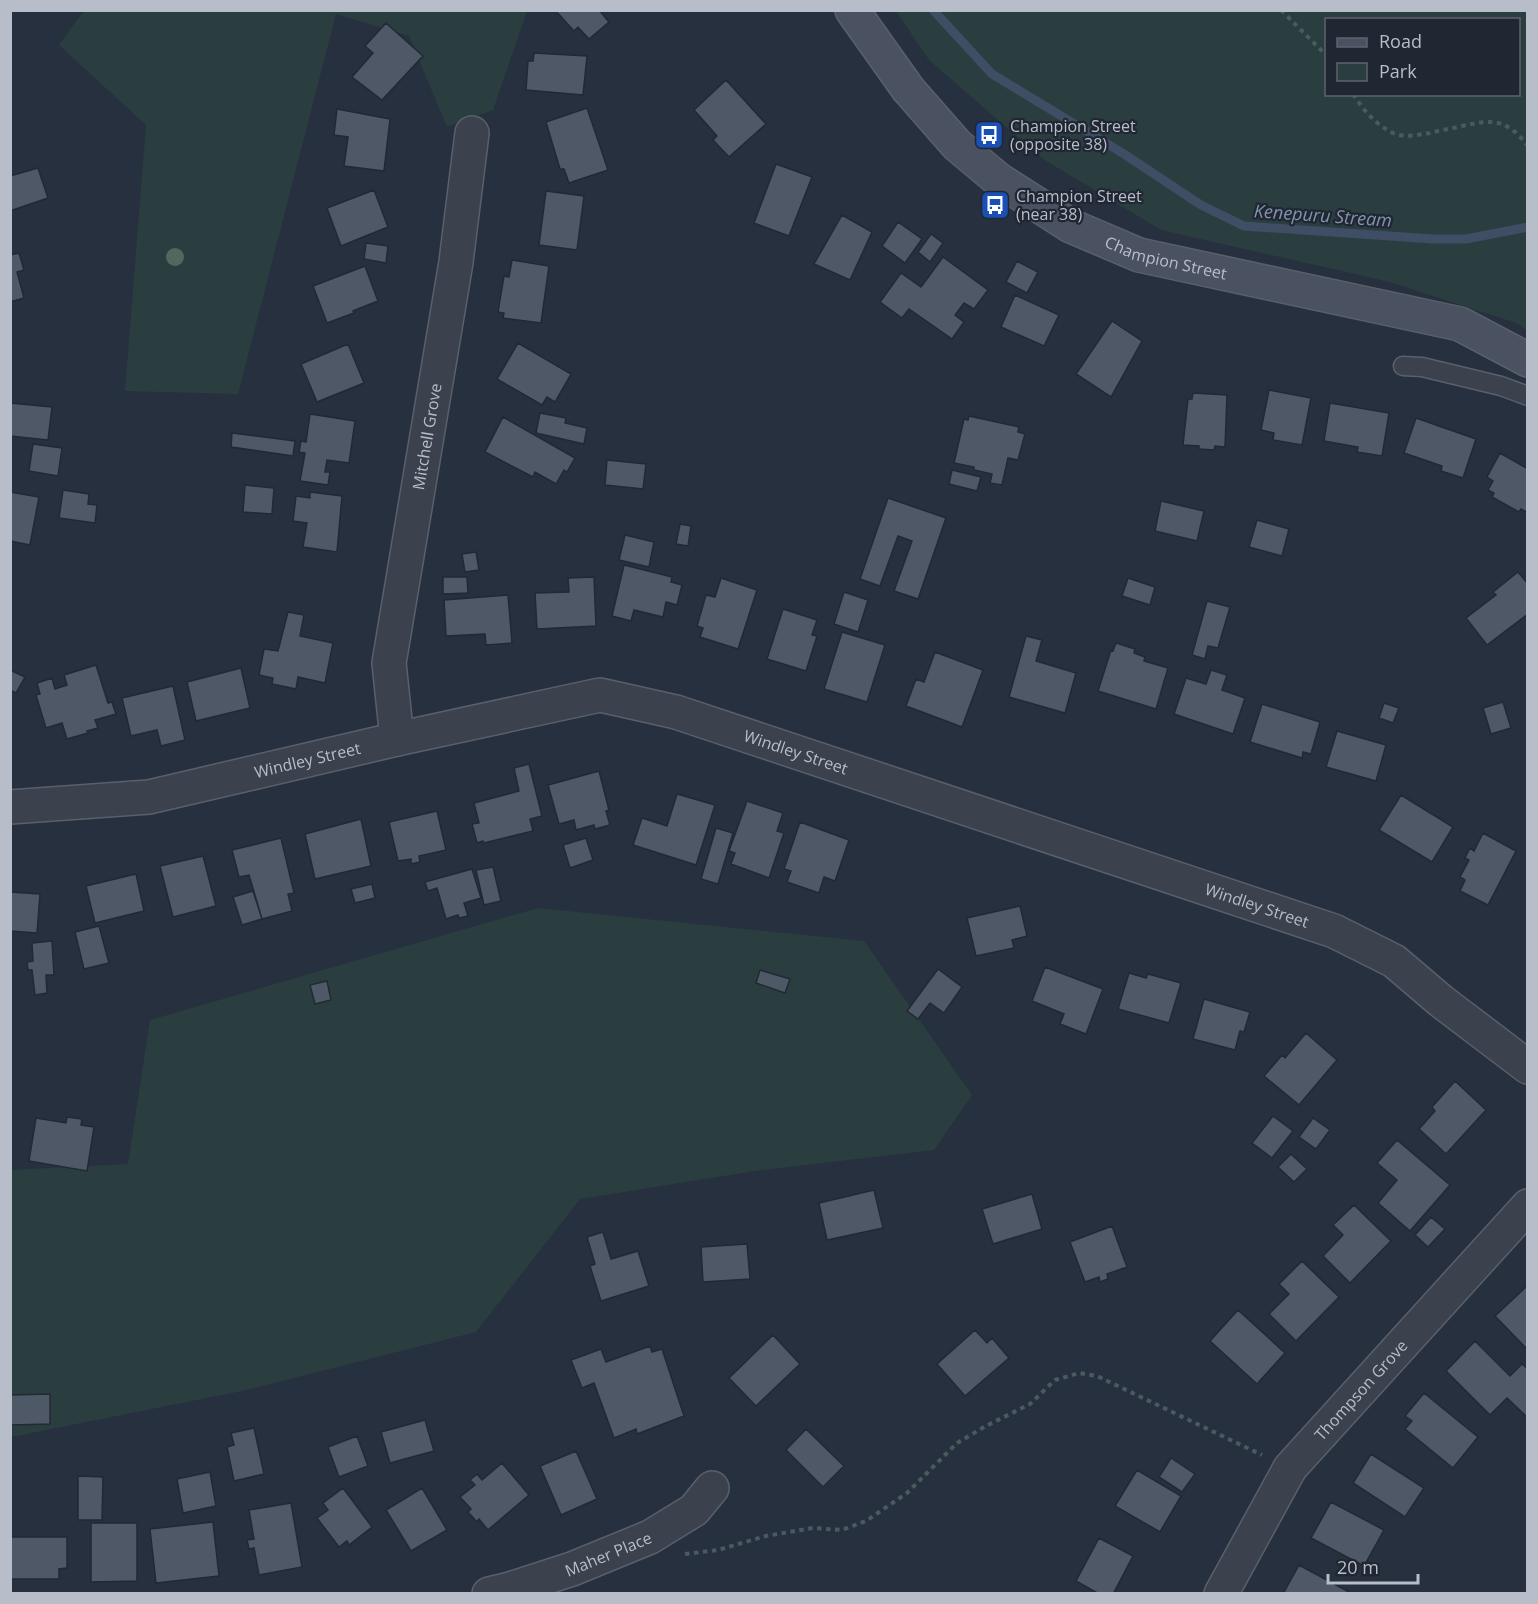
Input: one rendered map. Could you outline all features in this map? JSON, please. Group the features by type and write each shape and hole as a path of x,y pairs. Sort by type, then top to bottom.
{"main road":[{"name":"Champion Street","path":"852,10 886,61 957,145 999,180 1071,226 1139,255 1460,324 1527,360"}],"street":[{"name":"Mitchell Grove","path":"397,739 389,663 456,262 472,133"},
{"name":"Windley Street","path":"10,807 148,797 600,695 676,712 1334,931 1394,961 1441,1001 1527,1067"},
{"name":"Thompson Grove","path":"1221,1593 1290,1468 1527,1206"},
{"name":"Maher Place","path":"489,1593 510,1589 572,1569 650,1537 694,1510 712,1488"}],"lane":[{"path":"1403,366 1422,367 1456,375 1501,386 1527,396"}],"path":[{"path":"1281,10 1325,54"},
{"path":"1354,96 1366,113 1395,134 1417,136 1489,121 1511,129 1527,146"},
{"path":"650,1537 658,1550 674,1555 718,1550 766,1536 813,1528 842,1530 866,1521 907,1493 957,1443 986,1425 1030,1404 1055,1380 1079,1373 1097,1376 1290,1468"}],"green space":[{"path":"84,11 527,11 493,110 447,127 409,36 336,14 238,394 125,391 146,125 59,45"},
{"path":"896,11 1527,11 1527,330 1516,323 1390,282 1161,230 1043,159 929,60"},
{"path":"538,908 864,941 972,1095 934,1150 761,1170 580,1199 476,1332 242,1391 11,1437 11,1170 128,1164 150,1020"}],"building":[{"path":"555,10 599,10 609,22 589,39 578,27 574,31"},
{"path":"386,23 423,56 382,100 352,77 373,53 365,46"},
{"path":"534,53 587,56 583,95 526,90 528,61 533,61"},
{"path":"726,80 766,124 729,157 713,140 717,136 694,110"},
{"path":"587,108 608,170 569,183 564,169 560,169 546,122"},
{"path":"337,109 390,119 384,171 344,166 348,137 334,135"},
{"path":"776,164 812,177 789,236 754,223"},
{"path":"38,168 48,198 10,211 10,176"},
{"path":"374,190 388,227 341,246 327,208"},
{"path":"546,191 584,196 577,250 539,245"},
{"path":"842,215 872,232 850,280 814,264"},
{"path":"898,222 922,239 905,263 882,246"},
{"path":"931,234 943,243 930,262 918,252"},
{"path":"366,243 388,246 386,263 364,259"},
{"path":"19,253 24,270 17,272 24,298 10,302 10,255"},
{"path":"943,257 988,290 974,309 964,303 955,315 964,322 952,339 909,309 902,318 880,302 901,273 921,287"},
{"path":"512,260 549,266 541,323 503,318 504,313 498,312 504,276 509,277"},
{"path":"1017,261 1038,272 1027,293 1006,282"},
{"path":"365,266 378,301 327,323 313,286"},
{"path":"1015,295 1059,315 1044,346 1001,327"},
{"path":"1112,321 1142,341 1111,397 1076,374"},
{"path":"518,343 571,374 555,402 547,397 542,405 497,379"},
{"path":"348,344 364,383 317,402 301,364"},
{"path":"1269,390 1311,398 1302,445 1273,440 1274,433 1261,430"},
{"path":"1193,393 1227,395 1225,447 1215,446 1214,450 1183,445 1188,399 1192,399"},
{"path":"10,403 52,407 48,440 10,436"},
{"path":"1330,403 1389,413 1382,456 1357,452 1358,447 1324,441"},
{"path":"540,413 566,418 565,423 587,428 584,444 536,433"},
{"path":"310,414 355,421 349,463 327,460 325,472 330,472 328,485 300,481 305,453 299,452 301,441 306,442"},
{"path":"969,416 1019,427 1018,432 1025,434 1018,460 1008,458 1002,485 990,483 992,474 954,463 964,419 968,420"},
{"path":"503,417 575,458 567,472 564,470 556,484 535,472 533,477 485,452"},
{"path":"1416,418 1476,439 1463,478 1441,471 1442,466 1404,453"},
{"path":"232,433 295,441 293,456 231,447"},
{"path":"33,444 62,448 58,476 29,471"},
{"path":"1500,453 1528,469 1528,513 1521,509 1519,512 1492,497 1494,493 1488,490 1493,481 1487,477"},
{"path":"607,460 646,464 643,489 605,485"},
{"path":"952,470 981,477 977,491 949,484"},
{"path":"245,485 274,488 272,514 243,512"},
{"path":"63,490 89,494 88,504 97,505 95,523 59,518"},
{"path":"10,492 39,497 30,545 10,541"},
{"path":"310,492 342,496 337,552 303,547 307,523 293,521 296,496 310,498"},
{"path":"888,498 946,518 918,599 894,591 912,541 898,536 880,586 860,579"},
{"path":"1161,501 1204,511 1197,541 1155,531"},
{"path":"1257,520 1289,529 1282,556 1249,547"},
{"path":"680,524 691,526 688,546 676,544"},
{"path":"625,535 654,542 649,567 619,560"},
{"path":"476,552 479,570 465,572 462,554"},
{"path":"624,565 672,577 671,582 682,585 677,605 666,602 663,617 634,610 631,621 612,616"},
{"path":"1518,572 1528,584 1528,614 1487,645 1466,618 1496,595 1493,592"},
{"path":"443,577 467,577 468,593 443,594"},
{"path":"594,577 596,626 537,629 535,593 569,592 568,578"},
{"path":"721,578 757,590 738,649 700,637 703,628 697,626 706,595 715,597"},
{"path":"1128,578 1155,587 1150,605 1122,596"},
{"path":"844,592 868,600 858,632 834,624"},
{"path":"508,595 512,643 486,645 485,634 446,636 444,600"},
{"path":"1207,601 1230,607 1218,648 1208,646 1205,659 1192,655"},
{"path":"783,609 817,620 812,635 817,636 806,671 767,659"},
{"path":"288,612 304,615 300,636 333,643 325,683 298,677 296,689 272,684 273,678 259,675 264,649 278,651"},
{"path":"842,632 885,645 867,702 824,689"},
{"path":"1026,636 1042,640 1036,661 1076,673 1065,713 1009,697"},
{"path":"1116,643 1135,649 1134,653 1145,657 1144,661 1168,668 1156,709 1098,691 1111,650 1113,651"},
{"path":"935,652 983,670 962,727 906,706 916,679 924,682"},
{"path":"96,665 108,703 112,702 116,714 95,720 98,728 67,739 62,723 46,728 36,695 40,694 37,683 52,678 55,689 67,685 64,675"},
{"path":"241,668 250,708 196,721 187,682"},
{"path":"10,670 25,677 16,693 10,690"},
{"path":"1211,670 1227,675 1222,690 1245,698 1233,734 1174,714 1186,678 1206,684"},
{"path":"173,686 185,740 161,746 157,730 131,736 122,698"},
{"path":"1503,702 1511,728 1491,734 1483,708"},
{"path":"1384,703 1399,708 1393,723 1379,718"},
{"path":"1262,704 1320,722 1311,754 1303,752 1302,758 1250,742"},
{"path":"1337,731 1386,745 1376,781 1326,767"},
{"path":"529,764 542,816 530,819 533,831 477,843 472,824 479,823 474,803 519,791 514,768"},
{"path":"599,771 609,810 606,811 610,825 595,829 594,825 576,830 574,820 559,824 548,785"},
{"path":"677,794 715,805 696,865 633,845 642,818 667,826"},
{"path":"1401,795 1453,827 1432,862 1379,830"},
{"path":"747,801 783,813 777,831 784,833 769,878 731,864 735,853 729,851"},
{"path":"437,811 446,850 419,856 420,862 411,864 411,859 398,861 389,822"},
{"path":"361,819 371,866 315,879 305,834"},
{"path":"800,822 849,840 835,881 824,877 819,893 787,882 791,871 784,869"},
{"path":"716,828 733,833 718,884 701,879"},
{"path":"1483,833 1516,851 1488,905 1460,891 1465,880 1460,877 1469,860 1465,858 1470,848 1474,851"},
{"path":"281,838 294,893 288,894 292,911 262,919 249,875 239,877 232,850"},
{"path":"586,838 593,860 570,868 563,845"},
{"path":"203,856 216,906 173,917 160,866"},
{"path":"493,867 501,901 484,905 476,870"},
{"path":"472,869 481,898 464,903 468,916 459,918 458,915 446,919 437,888 428,891 425,882"},
{"path":"136,874 144,911 95,923 86,886"},
{"path":"372,884 375,898 355,903 351,889"},
{"path":"253,891 262,919 242,925 233,897"},
{"path":"10,892 40,894 37,933 10,931"},
{"path":"1020,906 1027,936 1012,940 1014,948 976,956 967,918"},
{"path":"99,926 109,963 84,969 75,932"},
{"path":"52,941 54,975 46,975 47,993 35,995 32,970 28,970 27,962 33,961 32,943"},
{"path":"1045,967 1103,989 1086,1034 1060,1024 1064,1014 1032,1001"},
{"path":"938,969 962,987 944,1013 930,1003 918,1019 907,1011"},
{"path":"760,970 790,979 785,993 756,983"},
{"path":"1129,973 1146,978 1148,974 1181,983 1169,1023 1118,1009"},
{"path":"327,981 331,1000 315,1004 310,985"},
{"path":"1204,999 1250,1012 1244,1032 1240,1031 1235,1050 1193,1039"},
{"path":"1306,1033 1337,1060 1299,1105 1264,1076 1282,1055 1285,1058"},
{"path":"1455,1081 1486,1110 1446,1154 1419,1129 1435,1111 1432,1107"},
{"path":"1273,1116 1293,1131 1272,1158 1252,1143"},
{"path":"67,1117 82,1119 81,1125 94,1127 87,1171 29,1161 36,1118 66,1123"},
{"path":"1313,1118 1330,1130 1316,1149 1299,1137"},
{"path":"1397,1140 1450,1185 1410,1231 1378,1203 1397,1180 1377,1163"},
{"path":"1291,1154 1307,1169 1294,1182 1278,1167"},
{"path":"874,1190 883,1228 827,1240 819,1203"},
{"path":"1032,1194 1042,1229 993,1244 982,1209"},
{"path":"1354,1205 1391,1241 1350,1283 1323,1256 1343,1235 1333,1225"},
{"path":"1431,1217 1445,1229 1428,1247 1415,1235"},
{"path":"1112,1226 1127,1267 1107,1274 1108,1279 1100,1282 1099,1277 1085,1282 1070,1242"},
{"path":"603,1232 611,1259 638,1251 649,1286 601,1301 590,1266 595,1264 587,1237"},
{"path":"747,1244 750,1279 703,1282 701,1247"},
{"path":"1302,1261 1339,1297 1296,1341 1269,1314 1289,1294 1279,1284"},
{"path":"1528,1285 1528,1347 1526,1348 1495,1316"},
{"path":"1238,1310 1285,1353 1257,1384 1210,1341"},
{"path":"975,1330 987,1343 992,1338 1009,1358 965,1396 937,1364"},
{"path":"773,1335 800,1364 756,1406 729,1378"},
{"path":"1475,1341 1510,1376 1522,1364 1528,1369 1528,1418 1507,1398 1490,1415 1446,1371"},
{"path":"650,1346 652,1352 662,1349 684,1416 637,1434 636,1429 614,1438 594,1383 582,1388 571,1360 601,1349 606,1362"},
{"path":"1424,1393 1478,1437 1453,1468 1405,1429 1412,1421 1405,1416"},
{"path":"50,1394 50,1424 10,1425 10,1395"},
{"path":"425,1420 434,1451 390,1463 381,1432"},
{"path":"254,1428 264,1474 234,1481 227,1447 234,1445 231,1433"},
{"path":"806,1429 844,1466 823,1487 786,1450"},
{"path":"357,1436 368,1466 339,1477 328,1447"},
{"path":"576,1451 597,1499 561,1515 540,1466"},
{"path":"1371,1454 1424,1488 1405,1517 1353,1483"},
{"path":"1171,1458 1195,1474 1182,1492 1159,1477"},
{"path":"502,1463 529,1495 488,1530 479,1519 477,1522 468,1512 471,1509 460,1497 475,1485 470,1480 477,1474 482,1480"},
{"path":"1137,1470 1181,1496 1160,1532 1115,1506"},
{"path":"210,1472 216,1506 183,1513 177,1479"},
{"path":"78,1476 103,1477 102,1520 78,1520"},
{"path":"343,1488 372,1527 349,1545 347,1541 339,1547 317,1518 328,1510 323,1503"},
{"path":"422,1488 447,1530 411,1551 386,1510"},
{"path":"1331,1502 1384,1530 1364,1566 1311,1538"},
{"path":"291,1503 302,1567 259,1575 254,1548 249,1549 247,1540 254,1539 249,1510"},
{"path":"213,1522 219,1576 156,1583 150,1529"},
{"path":"91,1523 137,1523 137,1581 91,1582"},
{"path":"10,1537 67,1537 67,1568 59,1569 59,1579 10,1579"},
{"path":"1099,1538 1133,1556 1113,1594 1099,1594 1076,1581"},
{"path":"1299,1565 1351,1593 1283,1594"}],"waterway":[{"name":"Kenepuru Stream","path":"933,10 992,74 1124,154 1201,205 1244,226 1433,239 1466,239 1528,227"}],"place":[{"name":"Champion Street (opposite 38)","path":"989,135"},
{"name":"Champion Street (near 38)","path":"995,205"}]}
